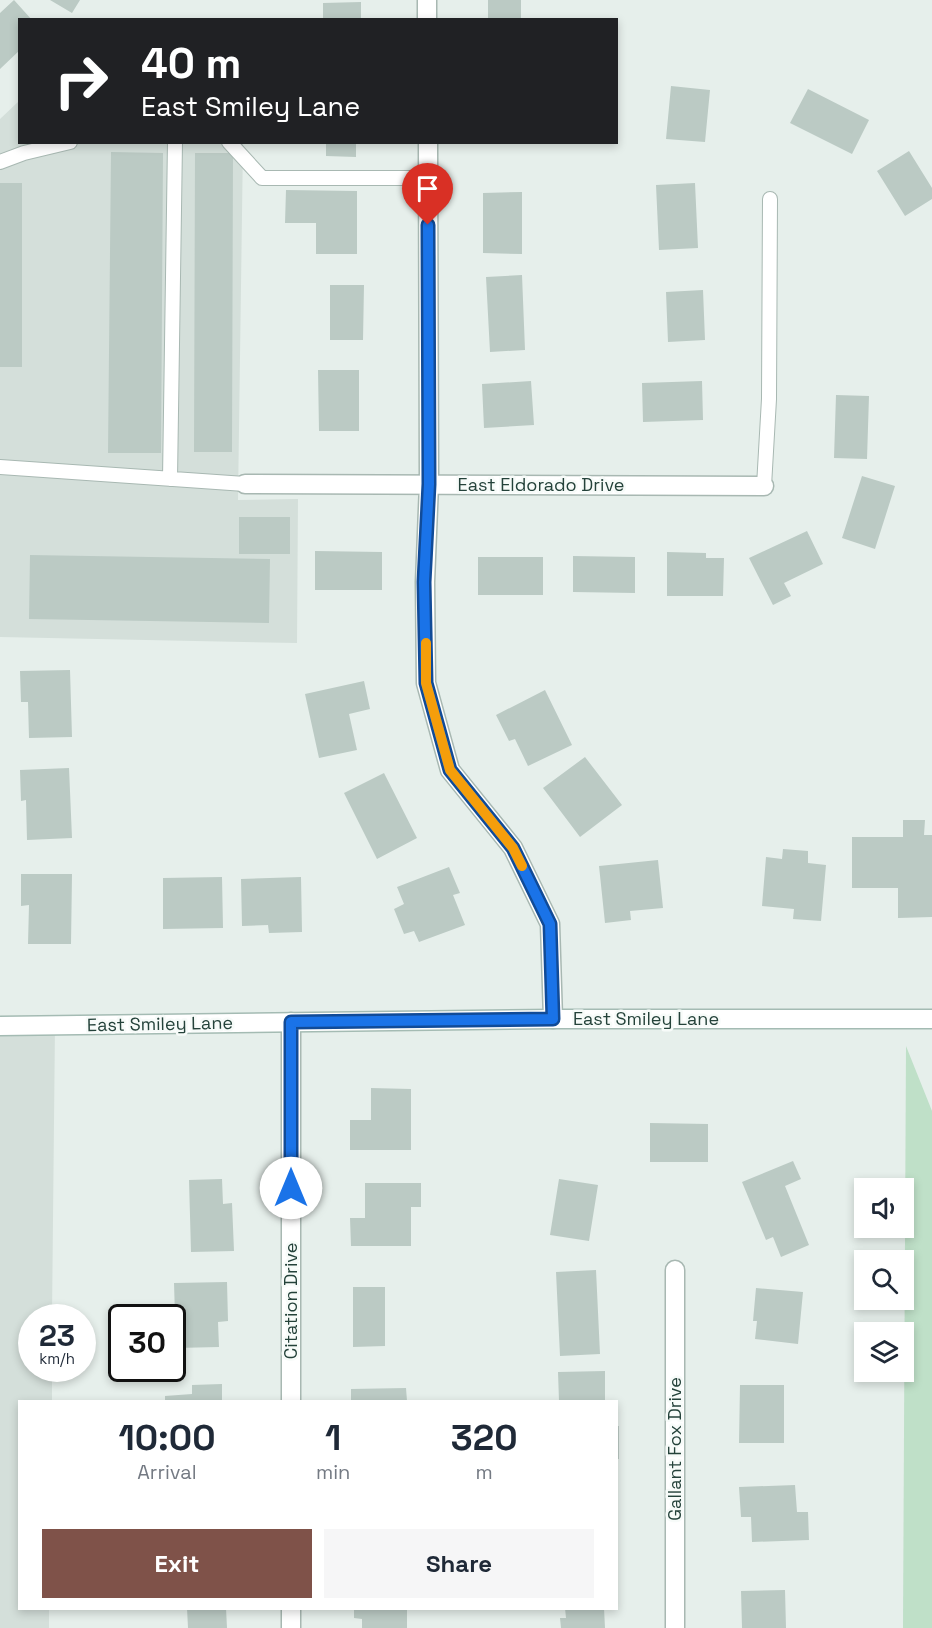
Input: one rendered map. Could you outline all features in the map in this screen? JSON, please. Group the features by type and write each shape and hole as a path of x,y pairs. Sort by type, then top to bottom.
{"street":[{"path":"427,0 427,18"},
{"path":"428,144 429,484 424,582 426,683 450,770 513,848 550,924 553,1019"},
{"name":"East Eldorado Drive","path":"245,484 764,486"},
{"name":"East Smiley Lane","path":"0,1026 553,1019 932,1019"},
{"name":"Citation Drive","path":"291,1022 291,1400"},
{"name":"Gallant Fox Drive","path":"675,1270 675,1628"},
{"path":"291,1610 291,1628"}],"lane":[{"path":"0,162 24,153 62,144"},
{"path":"170,479 175,144"},
{"path":"231,144 261,178 428,178"},
{"path":"764,486 769,399 770,199"},
{"path":"0,467 245,484"}],"shaded area":[{"path":"18,102 18,144 243,144 238,500 298,499 297,643 0,637 0,119"},
{"path":"55,1025 52,1304 18,1304 18,1382 52,1382 52,1400 18,1400 18,1610 49,1610 49,1628 0,1628 0,1027"}],"green space":[{"path":"906,1046 932,1111 932,1628 903,1628 904,1382 914,1382 914,1322 905,1322 905,1310 914,1310 914,1250 905,1250 905,1238 914,1238 914,1178 905,1178"}],"building":[{"path":"14,0 30,18 18,18 18,52 0,69 0,13"},
{"path":"50,0 80,0 72,13"},
{"path":"488,0 521,0 521,18 488,18"},
{"path":"361,2 361,18 323,18 323,3"},
{"path":"671,86 710,90 705,142 666,139"},
{"path":"808,89 869,120 852,154 790,123"},
{"path":"326,144 356,144 356,157 326,156"},
{"path":"909,151 932,188 932,199 905,216 877,171"},
{"path":"111,152 163,153 161,453 108,453"},
{"path":"195,153 233,153 232,452 194,452"},
{"path":"0,183 22,183 22,367 0,367"},
{"path":"695,183 698,248 659,250 656,185"},
{"path":"286,190 357,191 357,254 316,254 316,223 285,223"},
{"path":"522,192 522,254 483,253 483,193"},
{"path":"522,275 525,350 490,352 486,277"},
{"path":"330,285 364,285 363,340 330,340"},
{"path":"703,290 705,340 668,342 666,292"},
{"path":"318,370 359,370 359,431 319,431"},
{"path":"531,381 534,425 484,428 482,384"},
{"path":"702,381 703,420 643,422 642,383"},
{"path":"836,395 869,396 867,459 834,458"},
{"path":"862,476 895,486 875,549 842,538"},
{"path":"239,517 290,517 290,554 239,554"},
{"path":"807,531 823,564 784,583 791,596 773,605 749,558"},
{"path":"315,551 382,552 382,590 315,590"},
{"path":"667,552 706,553 706,558 724,558 723,596 667,596"},
{"path":"30,555 270,559 269,623 29,619"},
{"path":"573,556 635,557 635,593 573,592"},
{"path":"478,557 543,557 543,595 478,595"},
{"path":"70,670 72,737 29,738 28,702 21,702 20,671"},
{"path":"364,681 370,709 349,714 357,750 319,758 305,694"},
{"path":"545,690 572,745 528,766 515,739 509,741 496,715"},
{"path":"585,757 622,805 580,837 543,788"},
{"path":"69,768 72,838 27,840 26,800 21,801 20,770"},
{"path":"384,773 417,838 377,859 344,793"},
{"path":"903,820 925,820 924,835 932,835 932,917 898,918 898,888 852,888 852,837 903,837"},
{"path":"783,849 808,851 808,863 826,865 821,921 793,919 794,909 762,906 766,857 782,859"},
{"path":"658,860 663,908 630,911 631,920 605,923 599,866"},
{"path":"449,867 460,893 453,895 465,925 419,942 414,931 404,934 394,909 404,904 397,887"},
{"path":"21,874 72,874 71,944 28,944 29,905 21,906"},
{"path":"222,877 223,928 163,929 163,878"},
{"path":"301,877 302,932 269,933 268,925 242,926 241,879"},
{"path":"371,1088 411,1089 411,1150 350,1150 350,1120 371,1120"},
{"path":"650,1123 708,1124 708,1162 650,1162"},
{"path":"793,1161 801,1179 785,1186 809,1245 781,1257 773,1237 766,1240 742,1182"},
{"path":"222,1179 223,1204 232,1203 234,1251 191,1252 189,1180"},
{"path":"559,1179 598,1185 589,1241 550,1235"},
{"path":"365,1183 421,1183 421,1207 411,1207 411,1246 351,1246 350,1218 365,1218"},
{"path":"596,1270 600,1354 560,1356 556,1272"},
{"path":"227,1282 228,1321 218,1322 219,1347 186,1348 186,1304 175,1304 174,1283"},
{"path":"353,1287 385,1287 385,1346 353,1347"},
{"path":"756,1288 803,1292 798,1344 755,1339 757,1321 753,1321"},
{"path":"605,1371 605,1400 559,1400 558,1372"},
{"path":"222,1384 222,1400 165,1400 165,1396 192,1394 192,1385"},
{"path":"740,1385 784,1385 784,1443 739,1443"},
{"path":"406,1388 407,1400 351,1400 351,1389"},
{"path":"618,1426 619,1426 618,1459"},
{"path":"795,1485 797,1512 808,1512 809,1540 752,1542 751,1517 741,1517 739,1487"},
{"path":"785,1590 786,1628 742,1628 741,1591"},
{"path":"187,1610 226,1610 227,1628 188,1628"},
{"path":"354,1610 407,1610 407,1628 362,1628 362,1619 354,1618"},
{"path":"565,1610 604,1610 605,1628 561,1628 560,1618 566,1618"}],"slow traffic":[{"path":"426,643 426,683 450,770 513,848 522,866"}],"route":[{"path":"291,1188 291,1022 553,1019 550,924 513,848 450,770 426,683 424,582 429,484 428,225"}]}
